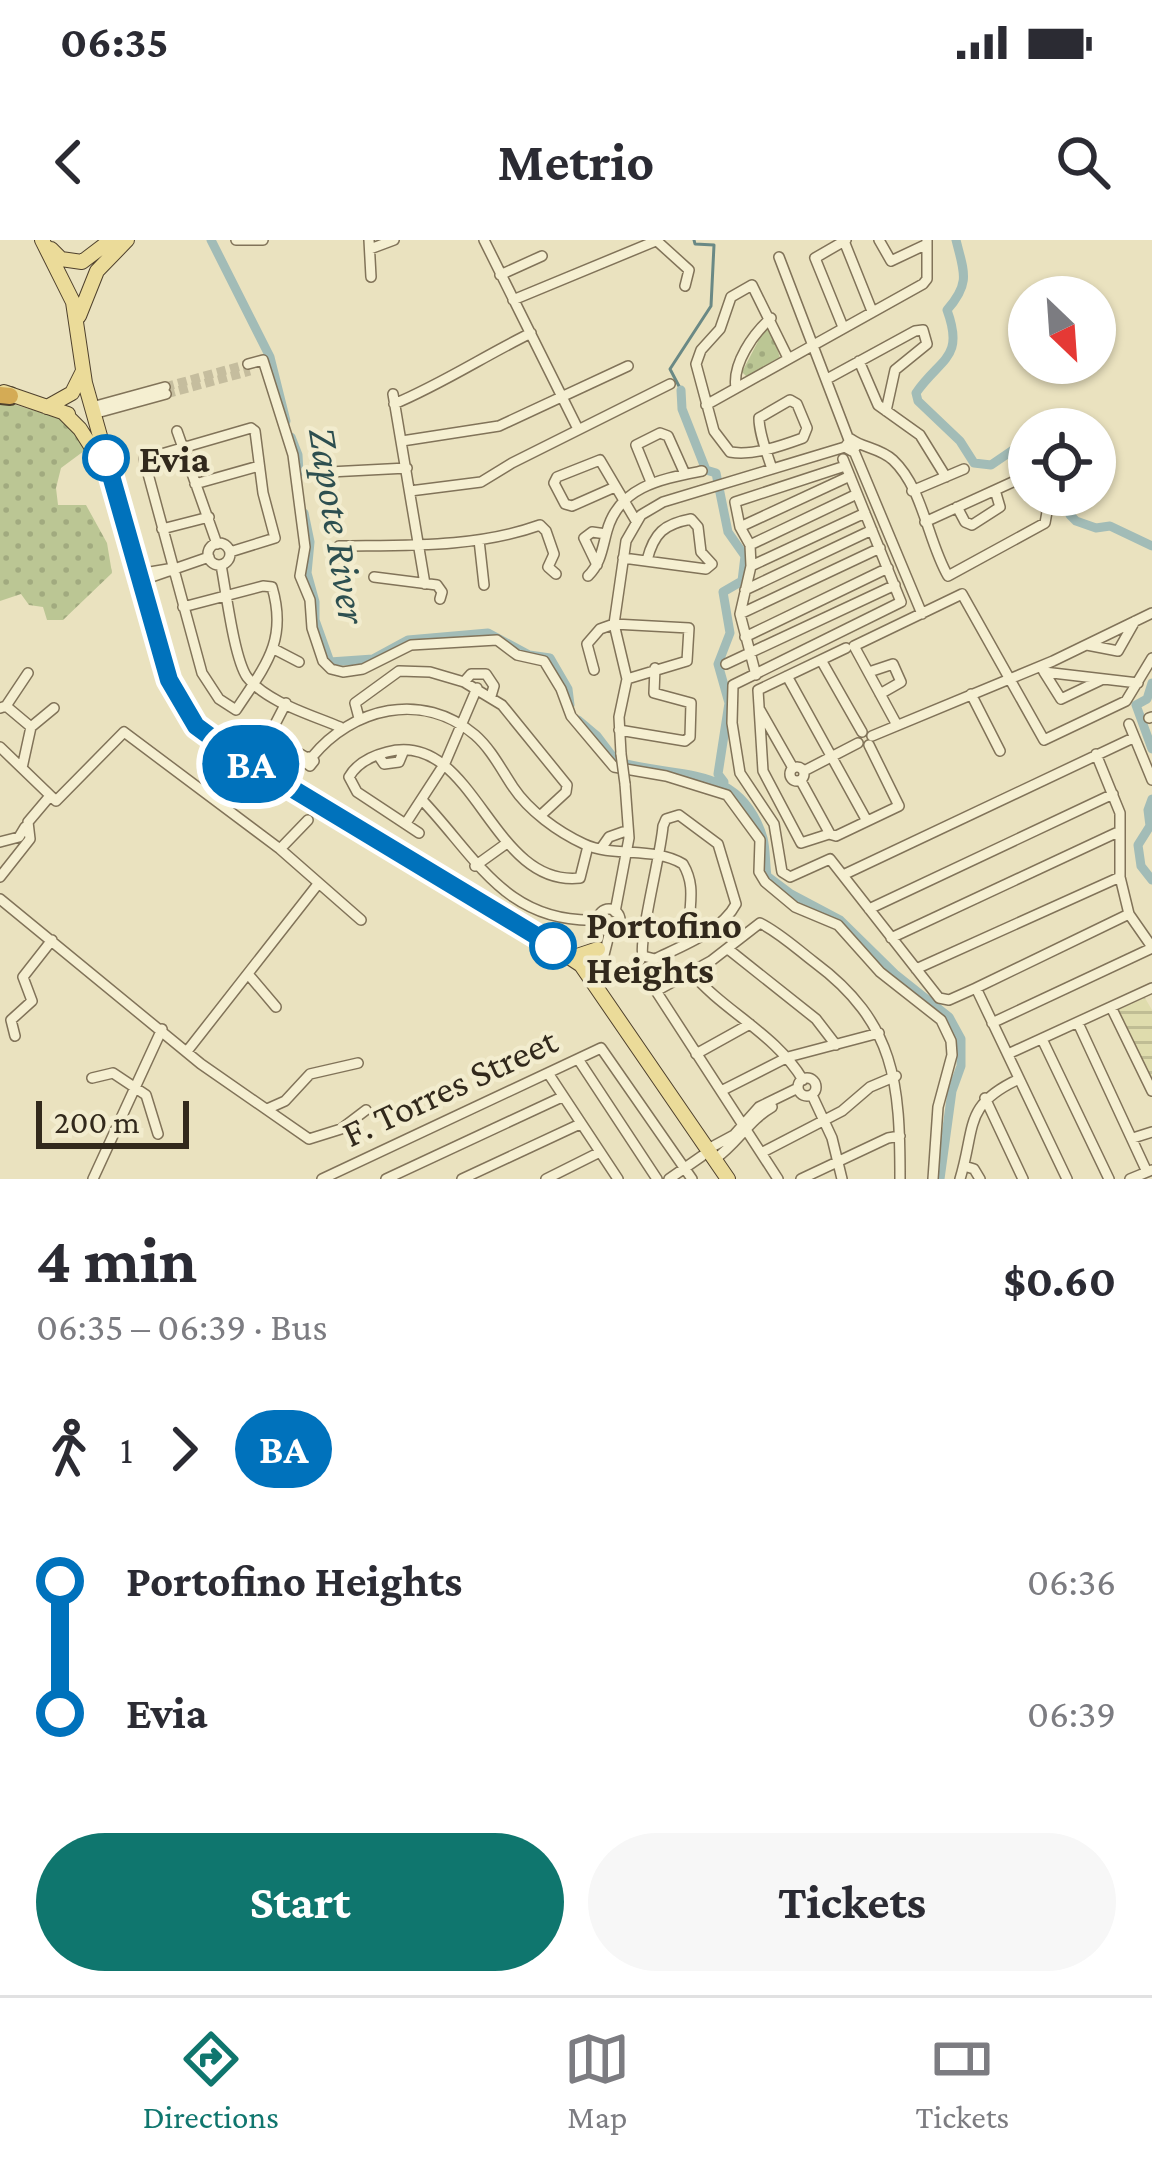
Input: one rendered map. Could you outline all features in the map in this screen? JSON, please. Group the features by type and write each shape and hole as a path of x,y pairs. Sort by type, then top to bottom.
{"main road":[{"path":"44,240 61,259 75,263 88,260 111,240"},
{"path":"44,240 71,295 99,458 136,578"},
{"path":"78,327 93,278 127,240"},
{"path":"46,407 71,394 83,371"},
{"path":"3,394 64,413 91,412"},
{"path":"91,412 160,678 188,728 223,754 572,958 728,1179"},
{"path":"64,413 99,458"},
{"path":"390,852 587,978"},
{"path":"572,958 598,949"},
{"path":"708,1155 718,1179"}],"street":[{"path":"236,240 263,240"},
{"path":"371,277 369,245 394,240"},
{"path":"484,240 578,429"},
{"path":"879,240 891,261 928,242"},
{"path":"513,300 658,241 689,270 686,286"},
{"path":"843,327 815,259 819,253 845,241 872,311"},
{"path":"706,405 926,282 928,242"},
{"path":"500,275 542,256"},
{"path":"779,257 827,379 857,494 902,602 733,685 732,724 740,773 774,824 782,872 790,877 830,859 943,1001 1129,914"},
{"path":"772,470 766,449 759,418 795,401 806,435 766,449 742,454 724,448 696,372 698,357 720,329 731,297 752,285 788,358"},
{"path":"736,388 734,375 742,358 759,328 771,319"},
{"path":"827,379 915,331 924,333 925,346 895,370 886,411"},
{"path":"424,584 393,399 444,383 531,333"},
{"path":"859,361 874,400 920,435 946,477"},
{"path":"249,368 264,364 293,455 305,547 300,576 323,661 343,672 363,669 411,646 497,640 517,655 544,661 571,716 614,766 728,795 760,840 758,860 765,882 795,907 838,925 880,972 941,1020 952,1054 938,1107 933,1179"},
{"path":"402,441 499,426 628,366"},
{"path":"410,491 481,482 670,384"},
{"path":"91,412 165,390"},
{"path":"183,607 272,587 279,616 274,649 238,708 233,710 212,691 202,673 170,569 146,457 255,430 274,538 230,552"},
{"path":"178,431 217,544"},
{"path":"650,482 636,445 659,434 666,434 685,474"},
{"path":"756,675 740,614 751,566 750,545 735,502 874,447 901,468 948,576 1045,523 1046,516"},
{"path":"422,800 475,866 504,891 560,919 619,925 612,911 624,851 625,784 619,730 627,679 614,624 628,534 652,507 772,470 849,455"},
{"path":"740,527 849,455"},
{"path":"849,455 922,614"},
{"path":"615,487 572,506 565,504 554,483 557,477 600,460 636,521"},
{"path":"195,484 259,466"},
{"path":"310,473 407,468"},
{"path":"912,491 964,469"},
{"path":"588,576 598,566 606,534 622,503 650,482 702,471"},
{"path":"925,522 1008,484"},
{"path":"957,507 966,524 975,523 1001,506 995,490"},
{"path":"750,545 857,494"},
{"path":"751,566 865,513"},
{"path":"161,529 209,517"},
{"path":"623,558 711,567 701,552 697,523 688,520 658,533 647,560"},
{"path":"339,546 479,540 512,536 540,525 553,549 548,567 556,574"},
{"path":"745,590 872,530"},
{"path":"598,566 584,538 592,532 606,534"},
{"path":"479,540 484,585"},
{"path":"209,557 217,544 226,545 229,561 221,566"},
{"path":"740,614 880,548"},
{"path":"685,565 689,556 701,552"},
{"path":"136,578 209,557"},
{"path":"209,557 221,566 241,662 253,683 340,727"},
{"path":"746,637 888,568"},
{"path":"374,577 439,587 440,598"},
{"path":"726,664 895,585"},
{"path":"821,660 900,803 836,836 802,847 763,771 758,690 821,660 922,614 962,594 1042,739 1122,704 1152,658"},
{"path":"771,788 865,739 1042,669 1152,613"},
{"path":"1087,645 1118,651 1135,621"},
{"path":"594,670 587,644 600,629 614,624 688,628 687,661 627,679"},
{"path":"850,647 897,725"},
{"path":"274,649 299,662"},
{"path":"868,672 892,664 901,682 880,694"},
{"path":"619,730 685,741 690,737 691,703 654,693 655,668"},
{"path":"1042,669 1138,682"},
{"path":"1042,669 1060,699 1101,680"},
{"path":"359,718 355,703 395,671 430,672 477,688 520,725 567,785 566,792 540,817"},
{"path":"28,674 3,708 31,727"},
{"path":"464,682 471,674 486,674 492,681 491,696"},
{"path":"787,676 867,821"},
{"path":"406,823 464,727 477,688"},
{"path":"971,694 1000,751"},
{"path":"286,703 271,734 309,758 340,727 387,710 415,711 464,727 490,752 540,817 588,846 662,856 683,864 694,894 691,941"},
{"path":"22,767 31,727 55,708"},
{"path":"761,714 830,835"},
{"path":"1129,724 1152,780"},
{"path":"0,842 22,835 28,822 124,732 280,849 361,920"},
{"path":"843,875 1133,738"},
{"path":"0,747 53,798"},
{"path":"419,833 357,792 349,777 355,767 378,755 392,766 404,750 445,763 507,843 551,874 571,879 582,875 588,846"},
{"path":"992,1023 1152,948 1129,914 1120,877 1120,812 1096,754"},
{"path":"869,909 1113,794"},
{"path":"671,816 686,817 718,844 736,900 732,913 691,941 655,959 644,956 640,945 662,856 662,826 671,816"},
{"path":"280,849 308,820"},
{"path":"0,877 29,839 28,822"},
{"path":"602,848 608,837 625,826"},
{"path":"891,938 1118,832"},
{"path":"475,866 507,843"},
{"path":"916,969 1120,877"},
{"path":"188,1050 318,884"},
{"path":"0,899 188,1050 312,1140 341,1129 366,1110"},
{"path":"587,978 600,971 602,913 612,911"},
{"path":"778,1179 656,991 728,949 760,923 845,986 879,1033 896,1076 900,1179"},
{"path":"587,978 604,927"},
{"path":"14,1036 11,1020 32,1001 23,977 52,940"},
{"path":"728,949 817,1019 836,1045"},
{"path":"634,967 644,956"},
{"path":"690,971 701,986 788,1057 824,1120 842,1179"},
{"path":"248,974 276,1007"},
{"path":"976,988 1067,1179"},
{"path":"1008,1054 1152,988"},
{"path":"1111,1007 1152,1091"},
{"path":"1078,1023 1149,1171 1130,1179"},
{"path":"696,1054 750,1024"},
{"path":"93,1179 162,1029"},
{"path":"721,1091 788,1057 879,1033"},
{"path":"1042,1040 1109,1179"},
{"name":"F. Torres Street","path":"322,1179 601,1048 685,1168"},
{"path":"578,1059 658,1179"},
{"path":"267,1109 285,1100 307,1076 358,1063"},
{"path":"92,1078 113,1073 136,1087 152,1107 158,1134"},
{"path":"548,1073 618,1179"},
{"path":"761,1153 846,1109 870,1087 896,1076"},
{"path":"960,1179 985,1098 1019,1079"},
{"path":"669,1179 744,1129 759,1107 804,1089"},
{"path":"386,1179 562,1096"},
{"path":"985,1098 1023,1179"},
{"path":"462,1179 580,1124"},
{"path":"1133,1138 1152,1132"},
{"path":"801,1179 900,1136"},
{"path":"546,1179 600,1152"},
{"path":"574,1166 582,1179"},
{"path":"964,1166 974,1169 980,1179"},
{"path":"685,1168 692,1179"}],"shaded area":[{"path":"1145,998 1152,1010 1152,1082 1115,1011"}],"green space":[{"path":"764,330 772,330 780,358 747,377 742,372"},
{"path":"0,400 61,419 88,448 61,468 58,505 86,505 107,543 112,573 63,620 47,620 43,607 29,605 21,594 0,601"}],"waterway":[{"name":"Zapote River","path":"211,240 270,357 286,421"},
{"path":"681,390 670,369 711,306 714,245 695,244 694,240"},
{"path":"956,240 964,277 947,310 951,349 916,393 974,463 991,465 1008,453"},
{"path":"681,390 682,409 706,470 716,473 728,532 745,556 742,581 723,592 730,633 718,664 729,703 718,774 724,782"},
{"name":"Zapote River","path":"291,437 299,473"},
{"name":"Zapote River","path":"304,513 315,620 330,662 373,659 408,640 488,633 529,655 550,658 568,689 570,705"},
{"path":"1071,516 1096,528 1110,526 1152,546"},
{"path":"1152,683 1147,699 1136,705 1152,749"},
{"name":"Zapote River","path":"578,720 616,761 703,778 738,796 763,838 767,876 840,920 895,974 949,1017 961,1039 961,1066 952,1091 940,1179"},
{"path":"1152,799 1150,826 1138,845 1141,866 1152,880"}],"tunnel":[{"path":"165,387 248,364"},
{"path":"166,394 250,371"}],"bus line":[{"name":"BA","path":"106,458 169,680 196,726 553,946"}],"place":[{"name":"Evia","path":"106,458"},
{"name":"Portofino Heights","path":"553,946"}]}
